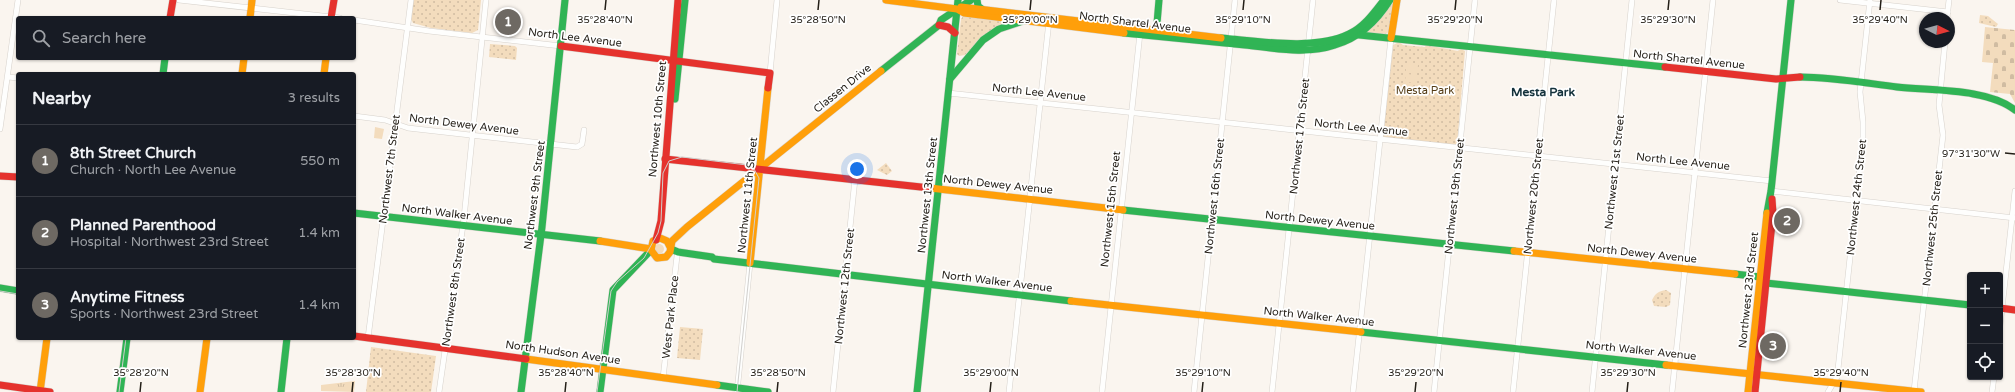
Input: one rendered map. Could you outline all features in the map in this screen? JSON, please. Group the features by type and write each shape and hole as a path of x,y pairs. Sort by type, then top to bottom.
{"street":[{"path":"0,129 18,0"},
{"path":"170,16 172,0"},
{"path":"179,0 316,16"},
{"path":"250,16 252,0"},
{"path":"332,16 334,0"},
{"name":"Northwest 7th Street","path":"368,338 411,0"},
{"name":"Northwest 8th Street","path":"439,392 463,225 486,0"},
{"name":"Northwest 9th Street","path":"521,392 551,145 565,0"},
{"name":"Northwest 10th Street","path":"655,240 661,221 667,159 676,60 678,0"},
{"name":"Northwest 10th Street","path":"676,60 685,0"},
{"name":"Northwest 11th Street","path":"737,390 761,169 777,0"},
{"name":"North Shartel Avenue","path":"886,0 935,6 959,5 983,10 1031,15 1049,21"},
{"name":"Classen Drive","path":"670,248 674,238 939,25 941,20 959,5 971,0"},
{"path":"977,0 978,6 983,10"},
{"path":"1156,33 1159,0"},
{"name":"Northwest 16th Street","path":"1194,392 1235,0"},
{"name":"Northwest 17th Street","path":"1272,392 1313,0"},
{"path":"1350,34 1369,19 1384,0"},
{"path":"1358,35 1376,19 1390,0"},
{"path":"1353,392 1391,38 1397,0"},
{"name":"Northwest 19th Street","path":"1434,392 1475,0"},
{"name":"Northwest 20th Street","path":"1513,392 1554,0"},
{"name":"Northwest 21st Street","path":"1592,392 1632,0"},
{"path":"1672,392 1713,0"},
{"name":"Northwest 23rd Street","path":"1755,392 1753,373 1760,277 1771,191 1791,0"},
{"path":"1840,0 1869,2 1948,12 1949,0"},
{"name":"Northwest 24th Street","path":"1828,392 1834,382 1838,369 1847,292 1863,131 1860,97 1869,2"},
{"name":"North Shartel Avenue","path":"959,5 964,13 1230,41 1308,47 1338,44 1358,35"},
{"name":"Northwest 13th Street","path":"917,392 948,93 959,5"},
{"path":"935,6 940,14 939,25 948,27 955,33"},
{"path":"950,78 983,40 1000,29 1024,20 1031,15"},
{"name":"North Lee Avenue","path":"356,20 770,72"},
{"path":"1009,392 1049,21"},
{"name":"Northwest 15th Street","path":"1102,392 1140,31"},
{"name":"North Shartel Avenue","path":"1308,47 1332,41 1350,34 1776,79 1790,76 1940,92 1994,99 2006,103 2015,110"},
{"name":"Northwest 25th Street","path":"1913,391 1943,135 1939,105 1944,48"},
{"path":"162,72 165,60"},
{"path":"242,72 244,60"},
{"path":"324,72 326,60"},
{"path":"8,77 16,78"},
{"name":"North Lee Avenue","path":"948,93 1772,181"},
{"name":"North Dewey Avenue","path":"356,116 385,120 408,128 577,147 582,144 584,130"},
{"name":"Northwest 10th Street","path":"665,239 667,159"},
{"name":"North Dewey Avenue","path":"667,159 1030,198 1289,228 1760,277"},
{"name":"Classen Drive","path":"665,239 743,176 761,169"},
{"path":"0,176 16,177"},
{"name":"Northwest 12th Street","path":"833,392 855,179"},
{"path":"1771,191 2014,217"},
{"name":"Northwest 23rd Street","path":"1748,392 1753,373 1766,283 1773,214 1771,191"},
{"path":"2001,308 2014,217 2015,191"},
{"name":"North Walker Avenue","path":"356,213 628,244 651,249"},
{"path":"600,392 612,295 618,283 642,261 651,249 655,240 665,239 670,248 662,258 649,260 618,283"},
{"name":"North Walker Avenue","path":"628,244 647,243 655,240"},
{"name":"North Walker Avenue","path":"670,248 678,252 712,257 714,259 1020,295 1913,391"},
{"path":"651,249 654,256 662,258"},
{"name":"North Walker Avenue","path":"662,258 677,256 712,262 714,259"},
{"name":"West Park Place","path":"663,378 677,256"},
{"path":"1760,277 1766,283 1967,305"},
{"path":"0,288 16,291"},
{"path":"2003,309 2015,310"},
{"name":"North Hudson Avenue","path":"356,336 525,358 737,390 768,392"},
{"path":"40,391 47,340"},
{"path":"120,392 127,340"},
{"path":"200,392 207,340"},
{"path":"281,392 287,340"},
{"path":"1992,392 1994,380"},
{"path":"0,385 50,392"}],"green space":[{"path":"413,0 481,0 478,30 472,33 431,28 413,23 411,19"},
{"path":"1393,0 1389,32 1385,34 1368,33 1367,31"},
{"path":"1980,15 1988,16 1998,24 1996,27 1979,23"},
{"path":"963,16 1010,22 982,37 965,55 959,56 957,54 961,19"},
{"path":"1985,27 2015,30 2015,103 2010,94 1990,92 1993,63 1982,62"},
{"name":"Mesta Park","path":"1399,42 1403,45 1425,47 1426,45 1458,51 1461,49 1465,51 1457,145 1383,137 1393,45"},
{"path":"490,44 515,46 517,48 516,60 489,57"},
{"path":"1406,64 1418,65 1417,73 1406,72"},
{"path":"1406,74 1417,75 1416,83 1405,82"},
{"path":"375,127 384,129 382,139 374,138"},
{"path":"886,163 892,171 887,175 877,170"},
{"path":"657,244 661,244 663,245 663,253 657,254 654,251 654,247"},
{"path":"1663,290 1671,293 1670,305 1666,307 1654,306 1652,300 1654,296"},
{"path":"680,327 703,329 700,360 677,358"},
{"path":"371,347 436,356 431,392 366,392"},
{"path":"355,381 354,392 321,391 321,385"}],"tram line":[{"path":"597,392 611,291 617,282 644,258 658,233 661,221 663,173 669,161 682,157 747,165 754,169 759,178 737,392"},
{"path":"0,291 16,294"},
{"path":"119,392 126,340"}],"traffic: fast":[{"path":"521,392 542,227 565,0"},
{"path":"675,99 685,0"},
{"path":"917,392 958,0"},
{"path":"881,71 939,25 941,20 971,0"},
{"path":"977,0 978,6 983,10"},
{"path":"1156,35 1159,0"},
{"path":"1221,38 1286,44 1303,44 1335,39 1349,34 1359,28 1384,0"},
{"path":"1124,33 1290,50 1313,50 1344,42 1360,33 1373,22 1390,0"},
{"path":"1767,213 1771,191 1791,0"},
{"path":"950,79 983,40 999,29 1023,21"},
{"path":"1350,34 1665,67"},
{"path":"163,72 165,60"},
{"path":"1800,77 1836,79 1897,87 1974,94 2003,103 2015,110"},
{"path":"1123,210 1514,251"},
{"path":"356,213 600,241"},
{"path":"671,249 678,252 712,257 714,259 1071,301"},
{"path":"600,392 613,290 651,250"},
{"path":"1735,274 1760,277 1766,283 1967,305"},
{"path":"0,288 16,291"},
{"path":"1361,332 1666,365"},
{"path":"120,392 127,340"},
{"path":"281,392 287,340"},
{"path":"717,385 768,392"}],"traffic: slow":[{"path":"250,16 252,0"},
{"path":"886,0 957,9 964,13 1124,33"},
{"path":"1391,38 1397,0"},
{"path":"961,7 1221,38"},
{"path":"242,72 244,60"},
{"path":"324,72 326,60"},
{"path":"670,247 667,241 660,238 653,241 651,250 657,258 666,257 670,252 672,241 687,227 881,71"},
{"path":"750,263 768,88"},
{"path":"930,188 1123,210"},
{"path":"1748,392 1767,213"},
{"path":"600,241 651,249"},
{"path":"1514,251 1735,274"},
{"path":"1071,301 1361,332"},
{"path":"40,392 47,340"},
{"path":"200,392 207,340"},
{"path":"526,359 717,385"},
{"path":"1666,365 1921,392"}],"traffic: jam":[{"path":"170,16 173,0"},
{"path":"331,16 334,0"},
{"path":"656,240 661,221 678,0"},
{"path":"939,25 948,27 955,33"},
{"path":"561,46 770,73 768,88"},
{"path":"1665,67 1776,79 1800,77"},
{"path":"665,159 930,188"},
{"path":"0,176 16,177"},
{"path":"1755,392 1773,213 1772,199"},
{"path":"2003,308 2015,310"},
{"path":"356,336 526,359"},
{"path":"0,385 50,392"}],"place":[{"name":"8th Street Church","path":"508,22"},
{"name":"Planned Parenthood","path":"1787,221"},
{"name":"Anytime Fitness","path":"1773,346"}],"district":[{"name":"Mesta Park","path":"1543,92"}]}
